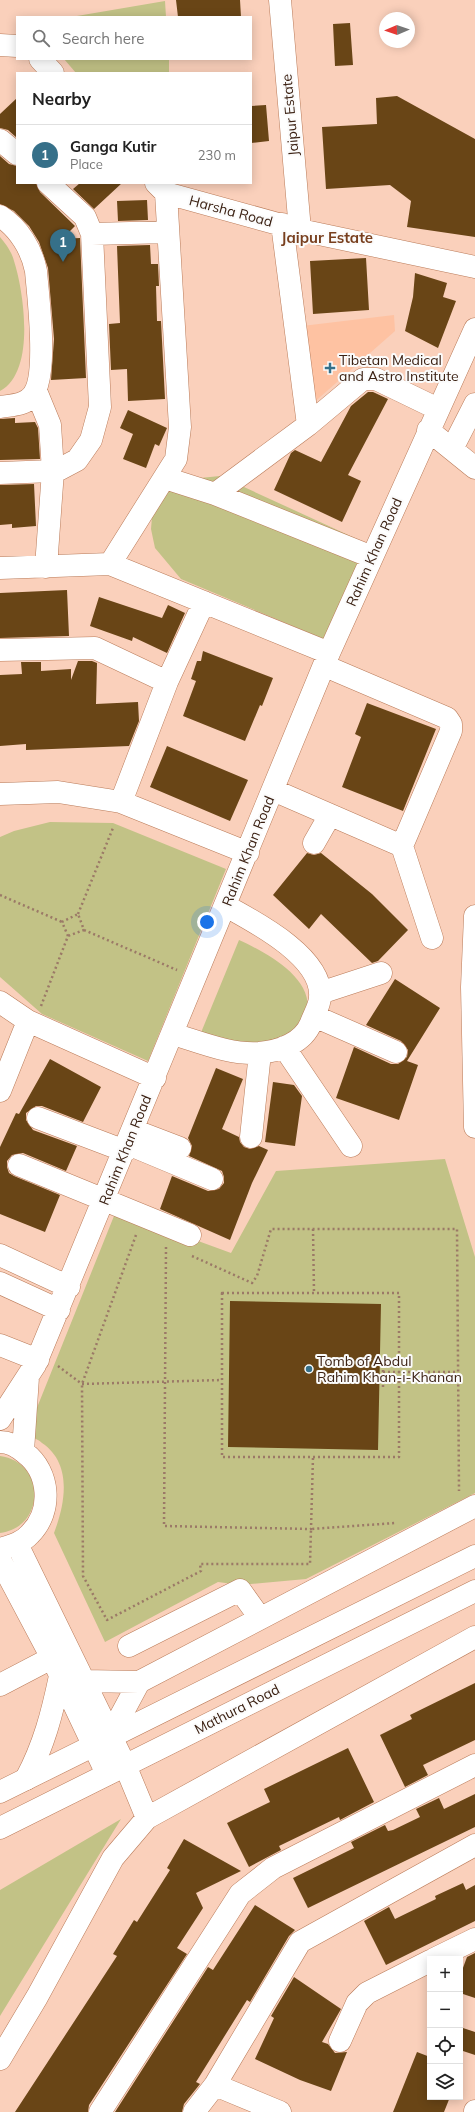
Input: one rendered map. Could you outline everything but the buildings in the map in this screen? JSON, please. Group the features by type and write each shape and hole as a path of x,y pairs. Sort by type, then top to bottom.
{"street":[{"name":"Jaipur Estate","path":"280,0 291,227 308,425"},
{"path":"0,45 16,46"},
{"path":"41,60 52,72"},
{"path":"0,140 16,153"},
{"path":"0,474 53,471 77,460 91,440 100,407 92,234 85,217 49,184"},
{"name":"Harsha Road","path":"161,188 291,227 475,268"},
{"path":"110,564 176,459 180,427 168,232 161,188"},
{"path":"0,216 6,220 28,245 33,258 36,271 41,358 39,381 36,391 30,399 21,404 0,407"},
{"path":"92,234 168,232"},
{"name":"Rahim Khan Road","path":"2,1413 34,1367 59,1310 327,659 428,430 438,409 470,356 475,329"},
{"path":"215,494 308,425 363,379 376,379 438,409"},
{"path":"36,391 50,425 53,471 46,566"},
{"path":"452,449 475,404"},
{"path":"428,430 475,468"},
{"path":"165,478 215,494 372,557"},
{"path":"0,568 110,564 204,602 327,659 446,718 451,724 451,731 402,846 432,938"},
{"path":"121,802 166,682 204,602"},
{"path":"0,650 95,648 166,682"},
{"path":"273,790 402,846"},
{"path":"0,794 58,792 121,802 248,853"},
{"path":"314,843 330,815"},
{"path":"173,1034 224,1049 255,1053 284,1047 303,1037 314,1016 320,993 318,981 302,957 270,930 226,906"},
{"path":"475,916 472,987 475,1127"},
{"path":"320,993 381,973"},
{"path":"0,1002 34,1013 155,1078"},
{"path":"0,1091 34,1013"},
{"path":"314,1016 396,1052"},
{"path":"284,1047 351,1146"},
{"path":"247,1131 255,1053"},
{"path":"38,1118 129,1142 180,1148"},
{"path":"129,1142 212,1179"},
{"path":"20,1165 105,1199 184,1245"},
{"path":"0,1255 69,1287"},
{"path":"0,1283 59,1310"},
{"path":"0,1345 34,1367"},
{"name":"Rahim Khan Road","path":"23,1451 34,1367"},
{"path":"0,1442 23,1451 32,1458 41,1472 46,1488 46,1505 40,1521 30,1534 8,1547 60,1661 83,1681 102,1740"},
{"path":"83,1681 139,1682 260,1618 467,1502"},
{"path":"8,1785 475,1556"},
{"path":"0,1560 60,1661 102,1740 116,1770 146,1818"},
{"path":"129,1646 240,1590 260,1618"},
{"name":"Mathura Road","path":"0,1828 475,1591"},
{"path":"0,2059 37,1997 112,1858 146,1818 475,1637"},
{"path":"0,1685 60,1661"},
{"path":"8,1785 37,1758 50,1722 60,1661"},
{"path":"102,1740 139,1682"},
{"path":"100,2112 240,1894 273,1868 475,1765"},
{"path":"194,2112 215,2085 300,1942 475,1845"},
{"path":"440,1956 475,1939"},
{"path":"340,2041 360,1998 427,1963"},
{"path":"215,2085 280,2112"}],"path":[{"path":"62,922 78,914 113,828"},
{"path":"0,895 62,922 68,936"},
{"path":"78,914 84,930"},
{"path":"34,1013 68,936 84,930 180,972"},
{"path":"401,1523 310,1529 164,1526 166,1244 184,1245 252,1283 257,1276 271,1229 457,1229 458,1372 467,1502"},
{"path":"312,1229 314,1293"},
{"path":"144,1236 136,1234 82,1384 83,1576 106,1620 200,1571 200,1564 310,1564 313,1457"},
{"path":"222,1293 399,1293 399,1372 400,1456 222,1457 222,1293"},
{"path":"383,1359 383,1387"},
{"path":"34,1367 54,1364 82,1384 222,1380"},
{"path":"383,1372 458,1372"}],"shaded area":[{"name":"Tibetan Medical and Astro Institute","path":"394,315 395,331 311,405 302,326"}],"green space":[{"path":"165,1 166,16 77,16"},
{"path":"65,60 169,60 169,72 75,72"},
{"path":"0,237 12,254 18,275 24,330 23,350 19,367 11,381 0,391"},
{"path":"220,476 370,545 326,640 181,579 155,548 151,529 153,505 172,489 190,479"},
{"path":"50,822 113,823 226,869 148,1061 42,1014 0,977 0,837 14,831"},
{"path":"239,940 273,958 284,966 301,985 306,996 308,1011 296,1036 249,1046 200,1035"},
{"path":"445,1159 475,1257 475,1493 306,1579 240,1585 218,1582 105,1642 54,1533 61,1510 64,1485 58,1462 52,1452 34,1438 26,1435 116,1211 231,1253 276,1171"},
{"path":"0,1456 15,1461 26,1470 32,1481 34,1494 32,1508 26,1519 15,1528 0,1533"},
{"path":"121,1819 0,2016 0,1890"}],"place":[{"name":"Ganga Kutir","path":"63,262"},
{"name":"Tibetan Medical and Astro Institute","path":"330,368"},
{"name":"Tomb of Abdul Rahim Khan-i-Khanan","path":"309,1369"}],"district":[{"name":"Jaipur Estate","path":"327,238"}]}
